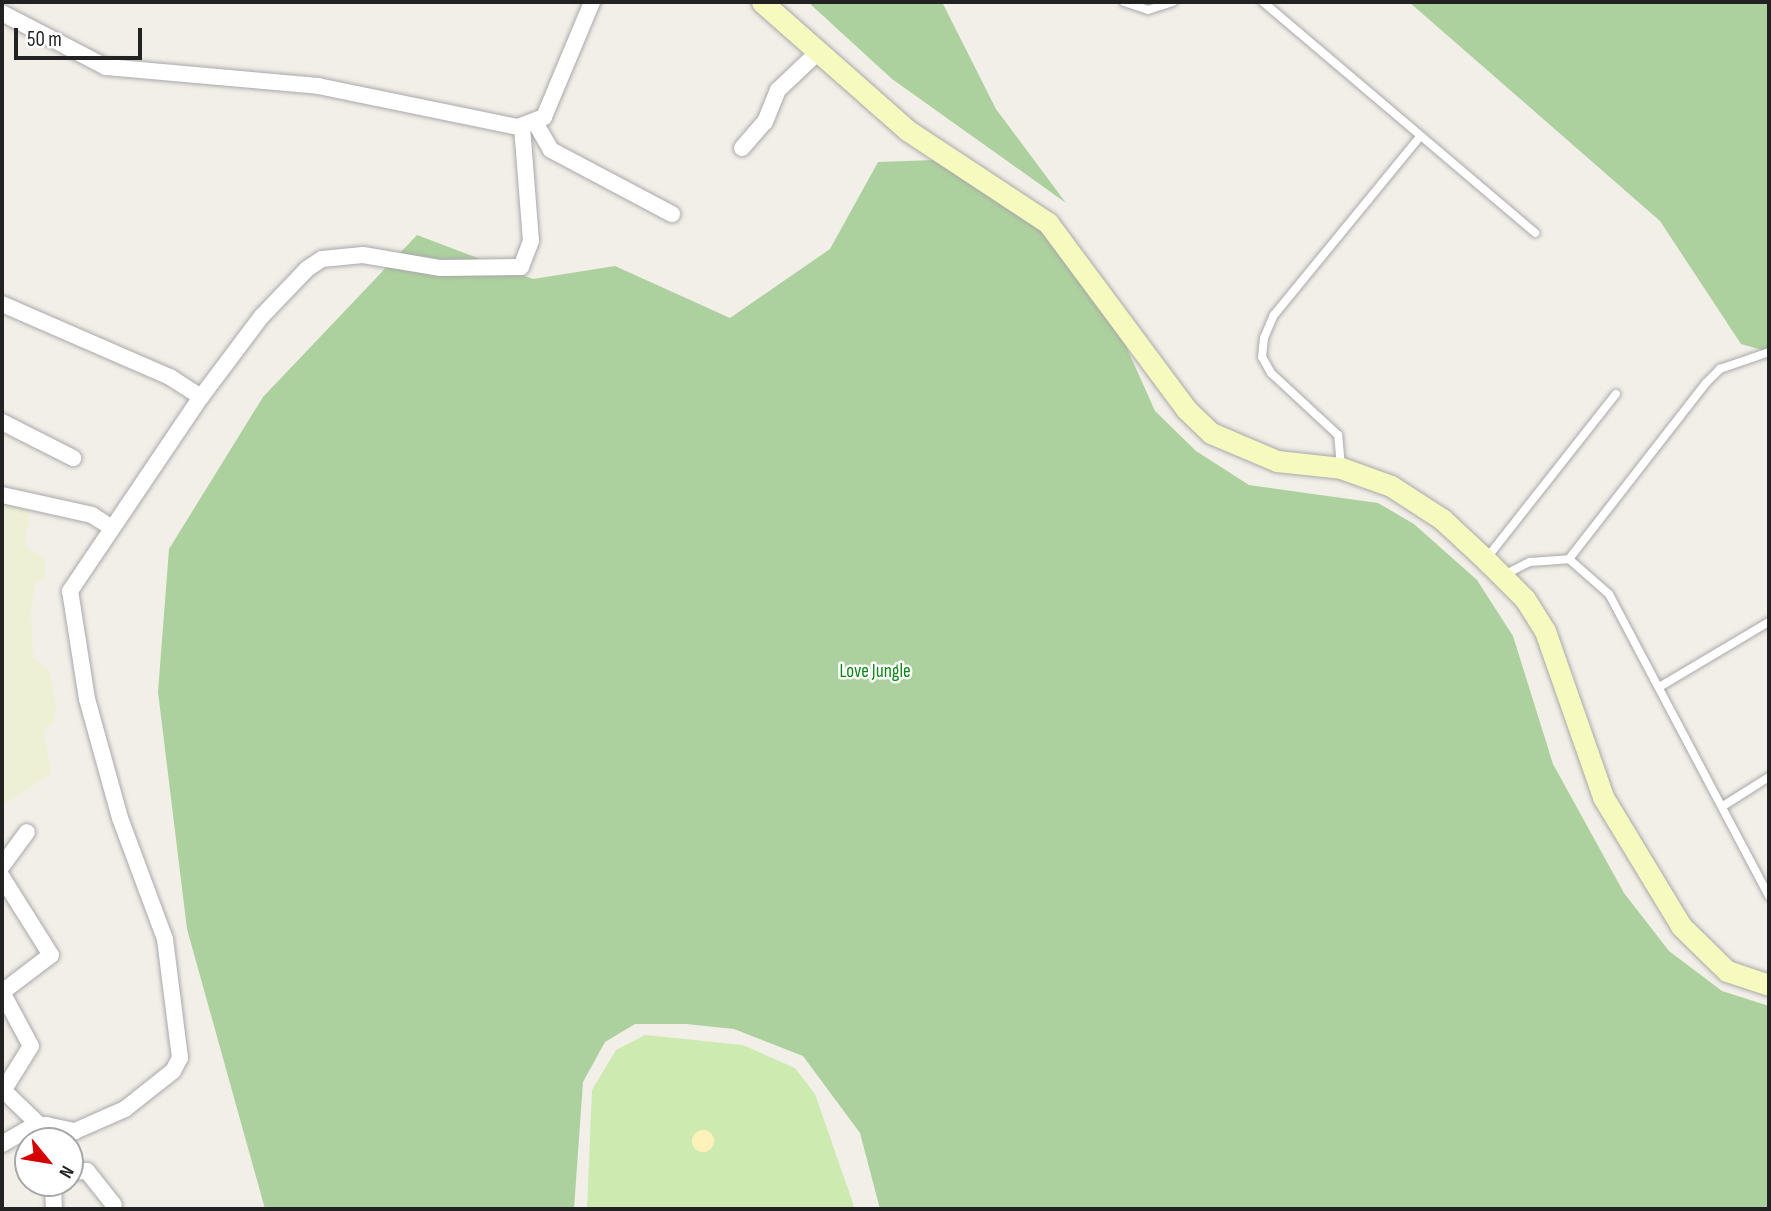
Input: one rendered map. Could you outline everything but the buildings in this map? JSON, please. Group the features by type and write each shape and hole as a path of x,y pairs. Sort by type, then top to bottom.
{"street":[{"path":"2,877 51,955 2,992 31,1046 2,1090 46,1125 75,1131 125,1110 173,1071 180,1058 165,939 120,818 68,607 70,591 108,526 201,397 289,284 322,259 363,255 441,268 521,267 531,241 529,125 592,2"},
{"path":"762,2 907,130 1048,223 1186,409 1211,433 1277,461 1341,468 1391,486 1442,519 1486,560 1545,631 1584,747 1628,846 1704,953 1727,971 1769,985"},
{"path":"2,13 106,67 318,86 529,125 551,150 672,214"},
{"path":"742,148 765,122 778,90 817,53"},
{"path":"2,304 170,377 201,397"},
{"path":"2,422 74,458"},
{"path":"2,495 92,515 108,526"},
{"path":"2,866 27,832"},
{"path":"2,1144 46,1125"},
{"path":"84,1171 88,1171 114,1205"}],"lane":[{"path":"1124,2 1148,10 1173,2"},
{"path":"1263,2 1418,139 1535,233"},
{"path":"1341,468 1338,435 1271,373 1262,357 1264,338 1274,315 1418,139"},
{"path":"1569,559 1706,383 1720,369 1769,352"},
{"path":"1486,560 1616,394"},
{"path":"1502,576 1530,562 1569,559 1609,593 1661,686 1769,895"},
{"path":"1661,686 1769,622"},
{"path":"1723,806 1769,777"}],"green space":[{"path":"808,2 942,2 996,109 1066,203 892,79"},
{"path":"1409,2 1769,2 1769,352 1741,344 1660,221"},
{"name":"Love Jungle","path":"935,160 1029,216 1117,326 1155,411 1196,451 1249,485 1378,503 1414,524 1477,580 1513,636 1553,764 1624,893 1669,951 1722,991 1769,1006 1769,1209 880,1209 860,1133 803,1056 734,1029 686,1024 635,1024 605,1042 583,1082 574,1209 265,1209 187,929 158,692 169,549 263,397 417,235 533,279 615,266 730,318 830,249 878,162"},
{"path":"2,500 31,504 25,546 45,558 45,577 36,583 31,607 33,657 50,671 56,705 54,723 44,729 51,774 3,805"},
{"path":"645,1035 743,1045 795,1068 815,1094 855,1209 587,1209 592,1090 616,1050"}],"sand":[{"path":"703,1130 711,1133 714,1141 711,1149 703,1152 695,1149 692,1141 695,1133"}]}
